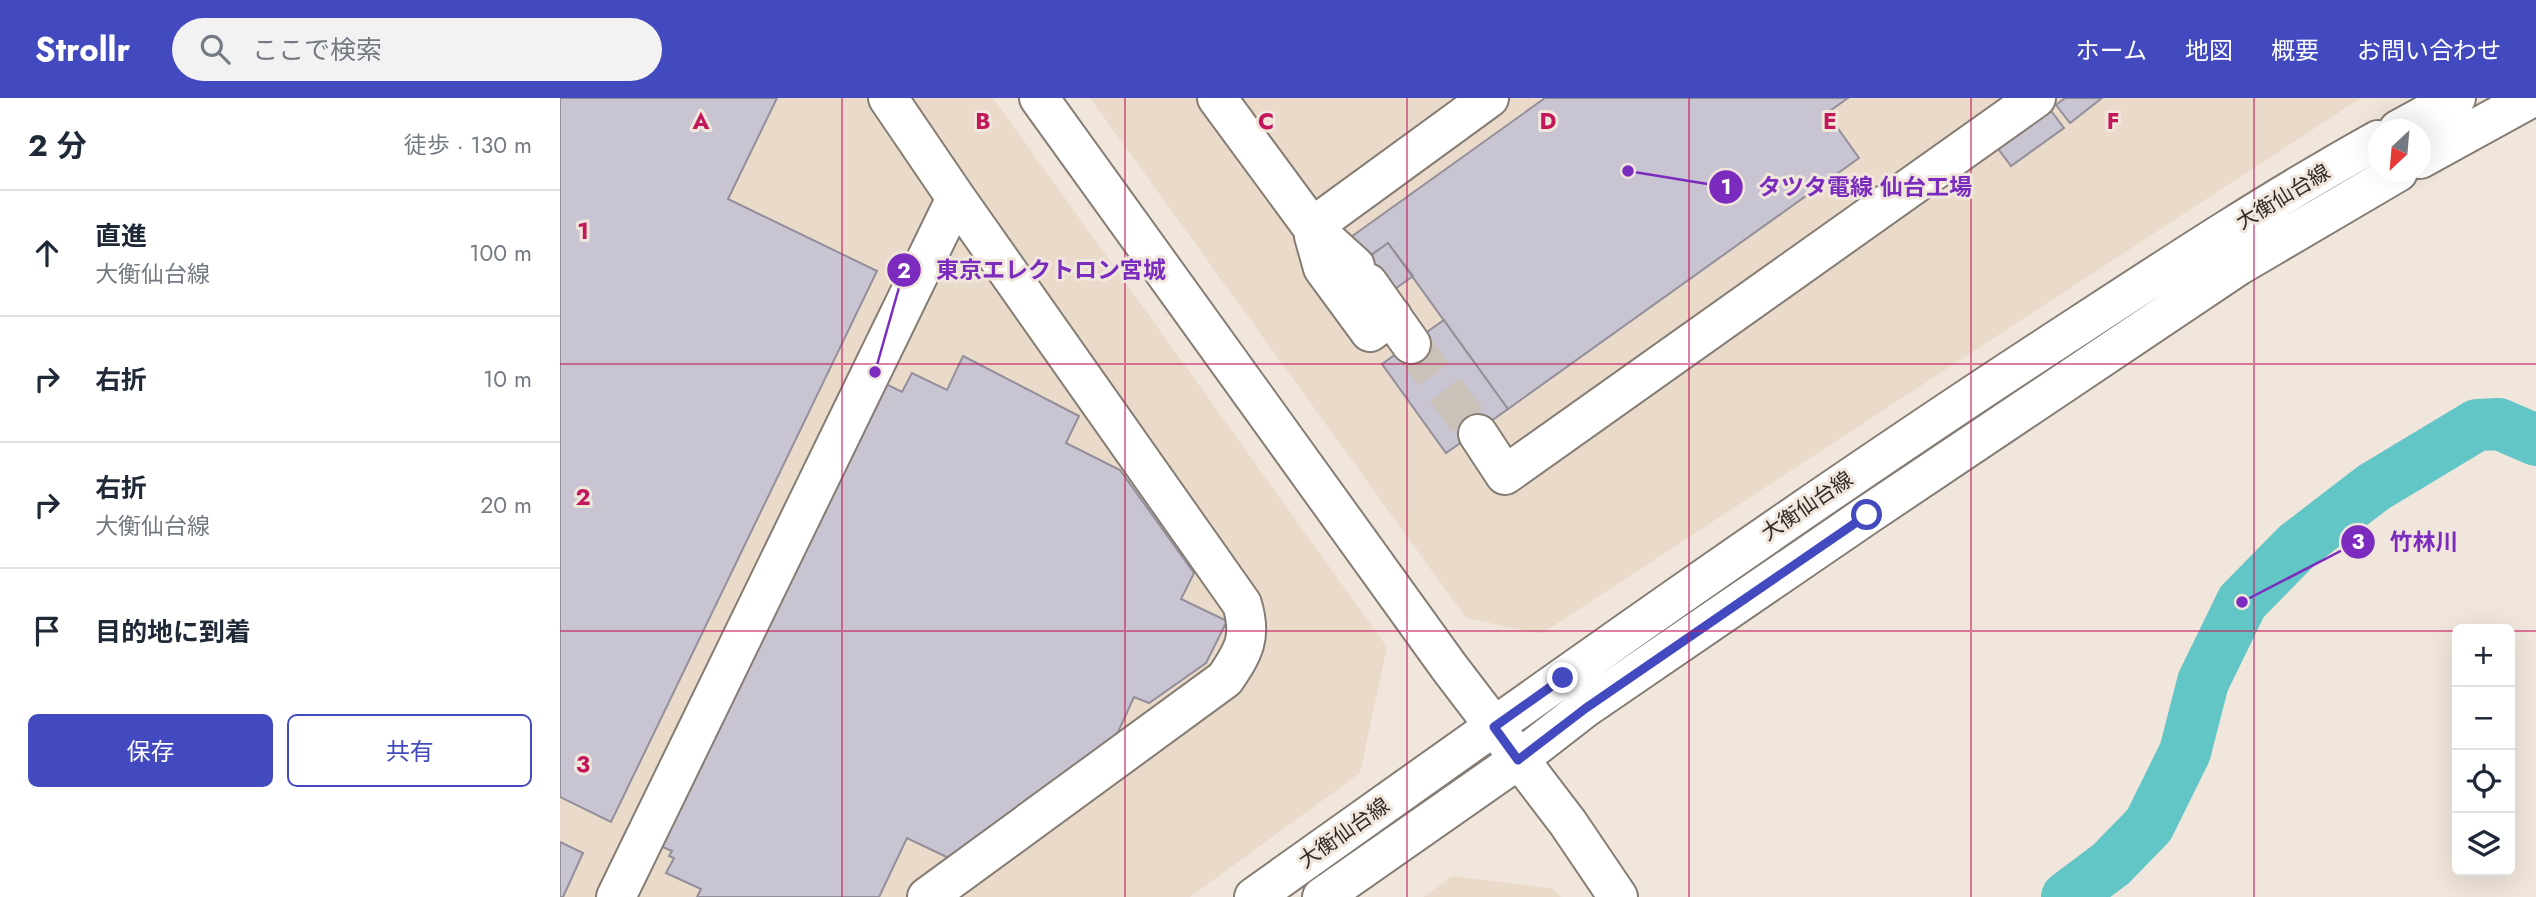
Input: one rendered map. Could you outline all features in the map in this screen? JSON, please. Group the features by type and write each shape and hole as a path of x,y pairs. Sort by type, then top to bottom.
{"main road":[{"path":"888,98 1237,596 1248,624 1243,652 1225,679 927,897"},
{"path":"1039,98 1518,760 1567,823 1618,897"},
{"path":"1217,98 1312,228 1362,274 1401,330 1370,332 1323,268 1312,228"},
{"path":"1312,228 1489,98"},
{"path":"1478,434 1505,475 2036,98"},
{"path":"2418,119 2456,98"},
{"path":"2431,153 2531,98"},
{"name":"大衡仙台線","path":"1254,897 1778,525 1906,438 2194,250 2368,146"},
{"name":"大衡仙台線","path":"1322,897 1518,760 1619,685 2227,274 2381,182"},
{"path":"617,896 956,198"}],"shaded area":[{"path":"560,98 993,98 1387,647 1360,773 1190,897 560,897"},
{"path":"1090,98 2361,98 1541,634 1466,618"},
{"path":"1452,876 1551,888 1561,897 1423,897"}],"building":[{"path":"560,98 777,98 728,199 877,271 611,822 560,797"},
{"path":"1545,98 1848,98 1827,113 1859,158 1508,409 1388,243 1366,259 1351,237"},
{"path":"2065,98 2102,98 2070,123 2056,105"},
{"path":"2049,108 2064,128 2011,166 1996,146"},
{"path":"1388,243 1413,276 1395,289 1341,276"},
{"path":"1444,320 1508,409 1446,453 1382,364"},
{"path":"963,356 1079,416 1066,443 1120,470 1194,573 1181,599 1227,621 1206,663 1149,703 1134,697 1113,743 955,861 907,838 879,897 697,897 701,889 666,873 674,858 669,856 672,851 658,845 886,384 902,392 912,373 947,390"},
{"path":"560,842 583,853 563,897 560,897"}],"waterway":[{"path":"2067,897 2111,864 2149,825 2185,752 2203,682 2242,602 2297,546 2374,487 2477,425 2499,424 2536,440"}],"tunnel":[{"path":"1411,344 1478,434"}],"place":[{"name":"タツタ電線 仙台工場","path":"1628,171"},
{"name":"東京エレクトロン宮城","path":"875,372"},
{"name":"竹林川","path":"2242,602"}],"route":[{"path":"1563,678 1494,727 1518,760 1586,708 1867,515"}]}
